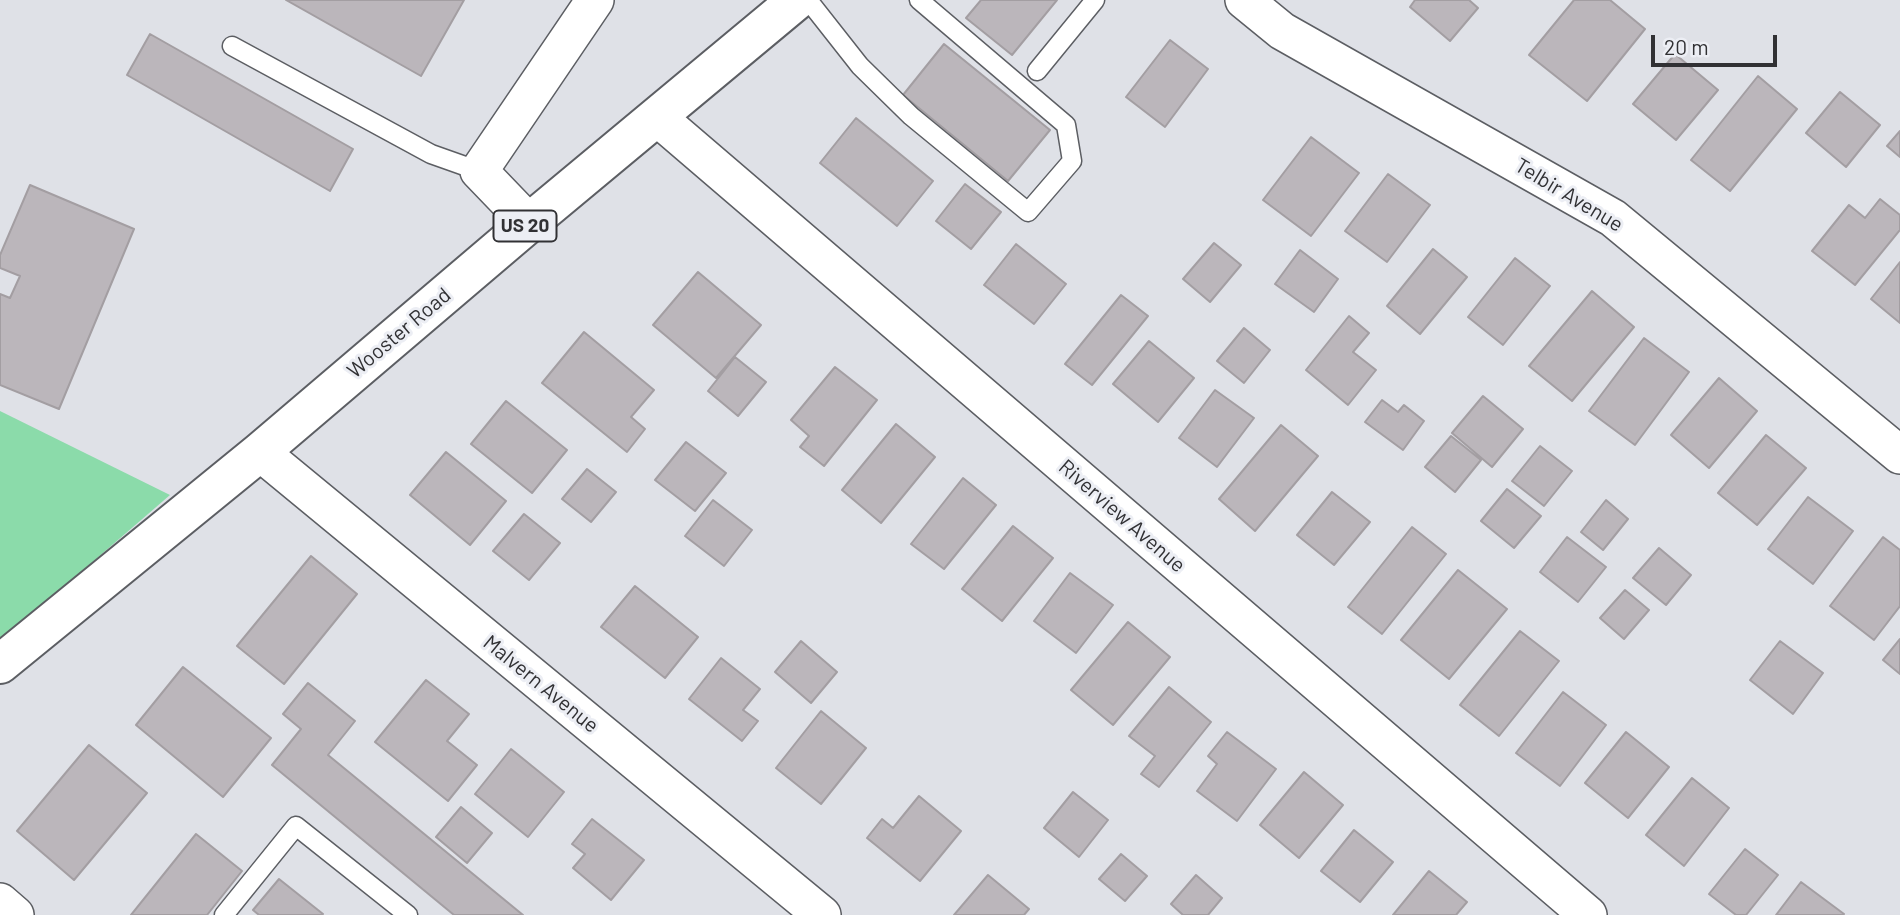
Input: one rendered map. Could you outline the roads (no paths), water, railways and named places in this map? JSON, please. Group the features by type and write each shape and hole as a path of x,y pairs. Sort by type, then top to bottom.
{"main road":[{"name":"Wooster Road","path":"0,664 260,452 797,0"}],"street":[{"path":"529,223 479,171 595,0"},
{"name":"Telbir Avenue","path":"1244,0 1282,31 1613,218 1900,455"},
{"name":"Riverview Avenue","path":"657,117 1588,915"},
{"name":"Malvern Avenue","path":"260,452 822,915"},
{"path":"0,902 15,915"}],"lane":[{"path":"808,0 860,66 911,117 1028,212 1072,161 1066,125 919,0"},
{"path":"1037,71 1095,0"},
{"path":"232,46 431,154 479,171"},
{"path":"224,915 296,826 408,915"}]}
